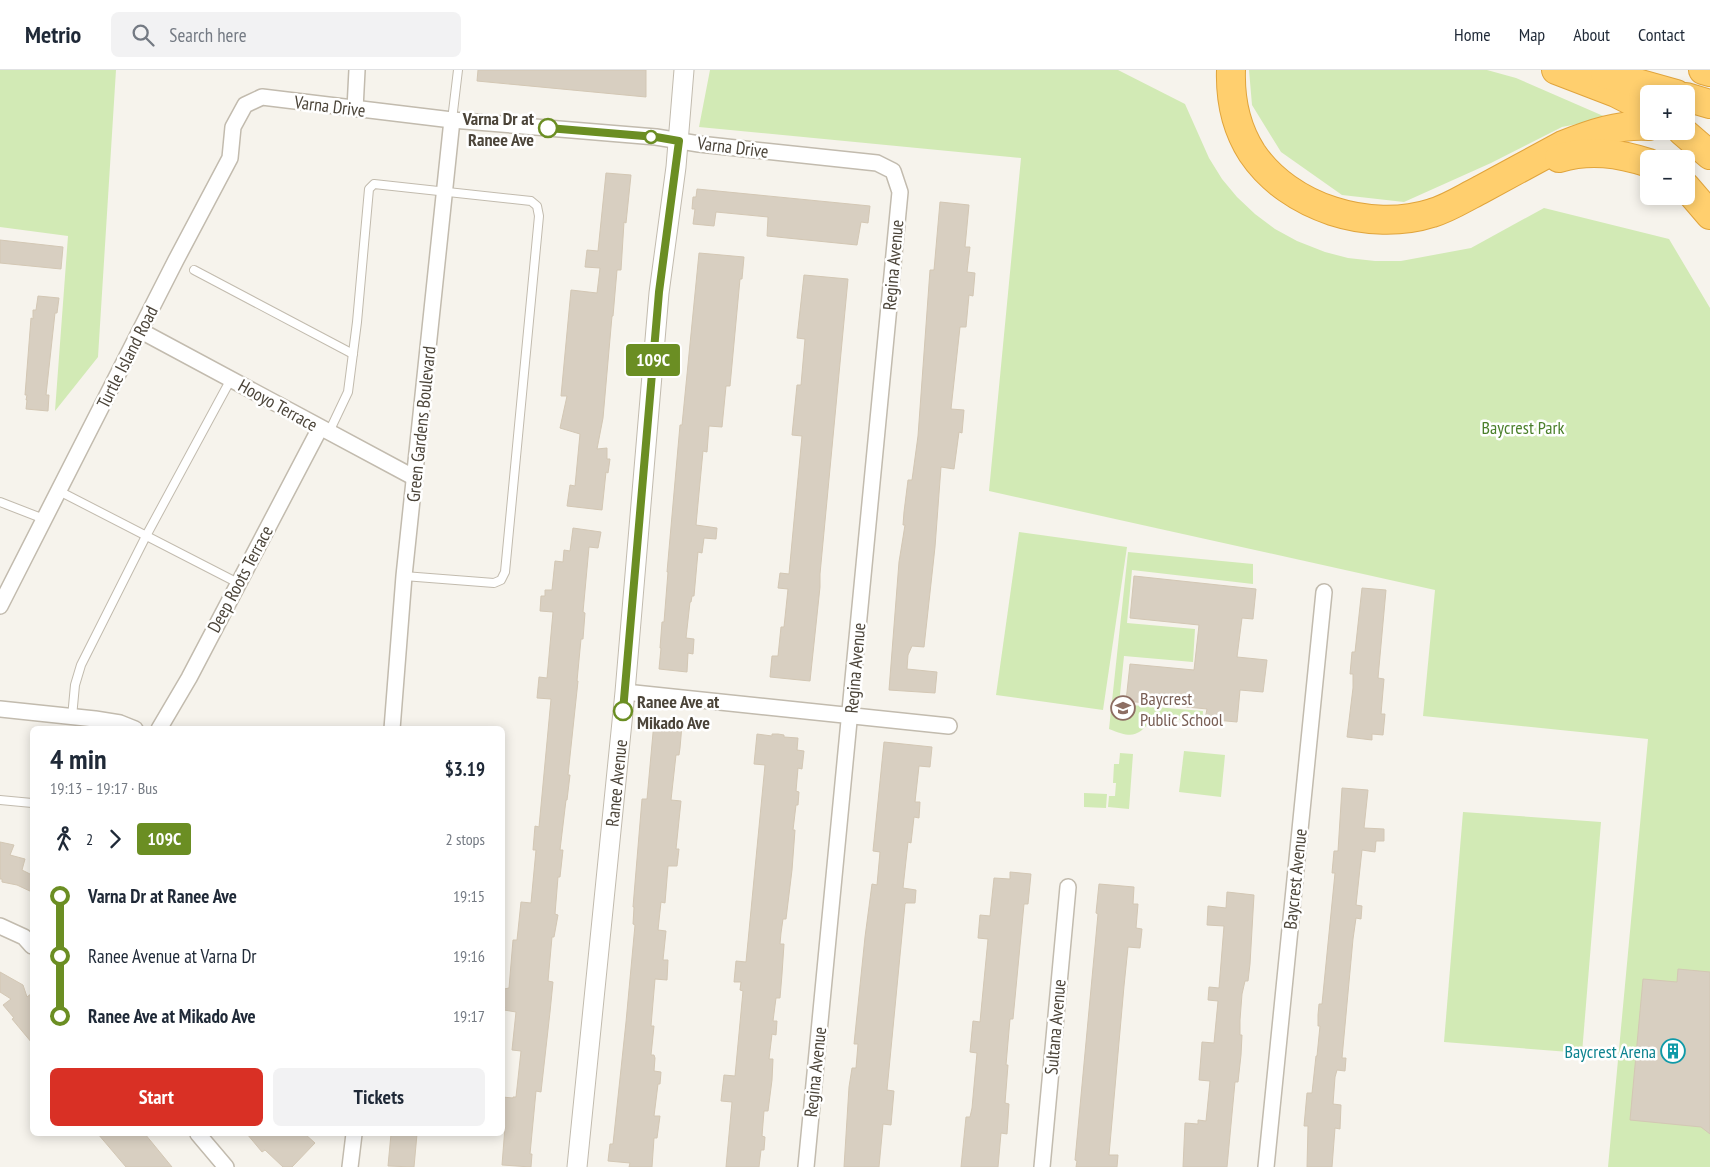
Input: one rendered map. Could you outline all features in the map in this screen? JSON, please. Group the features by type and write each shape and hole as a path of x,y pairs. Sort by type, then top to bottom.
{"highway":[{"path":"1231,70 1231,95 1236,119 1253,154 1266,169 1287,188 1314,203 1369,219 1389,221 1432,213 1452,205 1563,145 1582,137 1619,128 1640,127"},
{"path":"1556,70 1616,93 1640,105"},
{"path":"1591,70 1644,85"},
{"path":"1702,70 1710,72"},
{"path":"1695,100 1710,104"},
{"path":"1695,134 1710,138"},
{"path":"1692,140 1710,155"},
{"path":"1501,179 1536,164 1567,156 1608,153 1640,160"},
{"path":"1695,198 1710,215"}],"street":[{"path":"355,109 357,70"},
{"name":"Ranee Avenue","path":"577,1167 625,692 659,292 679,141 684,70"},
{"name":"Varna Drive","path":"245,105 262,97 452,120 656,137 877,163 892,171"},
{"name":"Turtle Island Road","path":"0,606 230,158 233,127 245,105"},
{"name":"Green Gardens Boulevard","path":"392,726 404,576 452,120"},
{"name":"Regina Avenue","path":"806,1167 900,192 892,171"},
{"name":"Hooyo Terrace","path":"141,330 415,478"},
{"name":"Deep Roots Terrace","path":"161,726 324,430"},
{"name":"Baycrest Avenue","path":"1266,1167 1324,592"},
{"path":"625,692 949,726"},
{"path":"0,709 120,723 127,726"},
{"name":"Sultana Avenue","path":"1042,1167 1068,887"},
{"path":"0,926 24,937 30,944"},
{"path":"200,1136 226,1167"},
{"path":"350,1167 354,1136"}],"lane":[{"path":"452,120 458,70"},
{"path":"324,430 348,392 369,189 374,184 531,201 536,206 539,216 505,572 501,580 494,583 404,576"},
{"path":"194,270 353,354"},
{"path":"72,717 76,685 81,665 146,536 231,379"},
{"path":"59,491 238,583"},
{"path":"0,502 44,519"},
{"path":"0,800 30,803"}],"green space":[{"path":"0,70 116,70 98,357 55,411 68,236 0,227"},
{"name":"Baycrest Park","path":"710,70 1118,70 1185,104 1209,158 1222,179 1255,214 1275,229 1297,241 1325,252 1348,258 1401,261 1471,248 1544,208 1669,239 1710,308 1710,1167 1608,1167 1648,739 1423,716 1435,590 989,491 1021,158 699,127"},
{"path":"1249,70 1487,70 1516,78 1608,118 1562,127 1491,163 1404,202 1342,195 1281,152 1252,105"},
{"path":"1019,532 1127,547 1103,710 996,695"},
{"path":"1128,552 1253,564 1253,584 1132,570 1127,623 1195,629 1193,662 1124,656 1119,704 1203,711 1202,722 1153,718 1143,729 1134,734 1123,734 1109,729"},
{"path":"1184,751 1225,755 1221,797 1179,792"},
{"path":"1120,753 1133,754 1129,809 1108,807 1109,796 1115,796 1116,783 1113,783 1114,764 1119,764"},
{"path":"1084,793 1107,794 1106,808 1084,807"},
{"path":"1463,812 1601,822 1582,1053 1444,1042"}],"building":[{"path":"478,70 646,70 646,97 477,81"},
{"path":"606,173 631,175 626,223 624,222 621,270 617,270 603,418 597,449 607,448 607,459 610,459 608,473 606,472 602,510 567,506 570,485 575,486 580,434 560,428 567,396 561,396 571,290 597,293 600,268 585,267 587,250 598,251"},
{"path":"697,189 870,206 868,223 861,222 857,245 767,236 768,217 716,212 714,226 693,224 695,209 692,209 693,197 696,197"},
{"path":"940,202 969,205 965,247 970,247 967,272 975,273 973,296 969,295 966,327 960,327 951,409 964,410 962,433 959,432 954,469 941,467 935,547 924,647 912,646 908,655 907,669 937,672 935,693 889,690 899,562 905,525 903,525 904,512 908,480 912,480 918,436 930,270 934,270"},
{"path":"0,240 63,247 61,269 0,263"},
{"path":"699,253 744,257 742,279 740,279 730,386 726,386 722,427 709,426 707,452 703,451 696,525 717,528 716,539 704,538 702,553 698,552 694,596 692,596 690,602 686,638 694,639 693,654 688,653 687,672 659,669 680,425 682,425"},
{"path":"804,275 848,279 810,681 770,677 772,656 778,656 781,627 784,627 788,589 778,588 780,573 789,574 802,436 792,435 797,385 801,385 805,339 797,338"},
{"path":"38,296 59,298 57,313 55,313 46,395 49,395 48,411 26,409 27,395 25,395 31,318 33,319 33,310 36,310"},
{"path":"573,528 601,532 598,548 589,547 583,612 585,613 583,639 581,639 568,775 570,775 560,850 563,850 560,877 558,877 555,914 558,915 554,937 552,937 548,981 553,982 541,1092 536,1091 530,1154 532,1154 531,1167 502,1165 505,1136 505,1097 516,1097 521,1051 512,1050 516,1012 505,1010 505,989 509,988 513,940 517,940 521,902 531,903 536,850 533,850 535,826 539,827 551,699 537,698 539,677 547,678 553,612 540,611 541,596 545,596 545,590 552,590 555,561 563,562 564,550 570,551"},
{"path":"1134,576 1256,589 1253,619 1242,618 1237,657 1267,660 1263,692 1240,690 1237,722 1205,719 1207,709 1126,701 1130,664 1194,670 1199,625 1130,618"},
{"path":"1362,588 1386,590 1378,678 1384,679 1381,714 1385,714 1383,735 1372,734 1372,740 1347,737 1353,688 1353,674 1350,674 1352,652 1355,652"},
{"path":"654,722 682,725 679,755 676,755 671,800 681,801 676,849 679,849 677,866 668,866 665,903 661,902 658,930 666,931 663,960 668,960 667,980 655,979 651,1026 654,1026 651,1055 654,1055 655,1058 654,1071 661,1072 654,1116 660,1116 657,1138 654,1138 652,1167 629,1167 630,1163 608,1161 610,1144 613,1144 626,1022 635,925 633,924 633,907 642,799 647,799"},
{"path":"757,734 772,736 772,734 778,734 784,735 784,737 798,738 797,750 804,751 802,769 798,768 796,791 799,792 793,830 795,830 792,870 786,919 783,919 781,933 780,944 784,944 782,974 780,998 776,998 773,1021 777,1021 776,1035 772,1034 769,1059 773,1059 772,1080 768,1111 764,1111 762,1136 765,1137 764,1150 761,1150 759,1167 726,1167 732,1102 721,1101 724,1075 735,1076 743,991 740,990 741,982 734,982 736,961 746,962 765,765 754,764"},
{"path":"884,742 932,747 930,767 919,766 915,802 920,802 919,818 914,817 911,843 908,842 903,888 916,890 915,903 905,904 887,1090 894,1091 891,1125 883,1124 879,1167 844,1167 849,1087 852,1068 856,1068 858,1044 854,1044 865,937 872,884 877,885 880,852 873,851"},
{"path":"1342,788 1368,790 1364,828 1384,829 1384,841 1376,841 1375,852 1362,850 1356,905 1362,906 1361,919 1356,918 1353,939 1342,1058 1346,1058 1345,1071 1337,1070 1335,1077 1333,1104 1341,1105 1340,1129 1335,1128 1332,1167 1307,1167 1308,1126 1304,1126 1307,1093 1312,1093 1317,1056 1320,1026 1318,1026 1319,1004 1322,1004 1335,873 1332,873 1334,851 1338,851"},
{"path":"0,842 14,845 10,855 25,859 22,870 30,874 30,891 17,885 2,882 2,879 0,879"},
{"path":"1010,872 1031,874 1028,904 1024,904 1013,1019 1010,1019 1005,1103 1009,1104 1007,1134 1001,1133 998,1167 961,1167 966,1117 970,1117 972,1108 977,1053 970,1052 973,1021 980,1022 988,939 978,938 980,915 990,916 994,878 1010,879"},
{"path":"1099,884 1134,887 1133,904 1138,904 1136,928 1142,929 1140,948 1128,947 1109,1155 1118,1155 1117,1167 1076,1167 1077,1161 1075,1160 1098,914 1096,913"},
{"path":"1227,892 1254,895 1248,981 1245,981 1242,994 1240,1020 1240,1035 1242,1035 1241,1055 1238,1082 1235,1082 1227,1167 1183,1167 1185,1123 1198,1124 1198,1120 1206,1121 1210,1081 1199,1080 1202,1042 1214,1043 1218,1001 1208,1000 1209,987 1219,988 1224,926 1207,925 1208,906 1226,908"},
{"name":"Baycrest Arena","path":"1678,969 1710,972 1710,1134 1701,1127 1630,1120 1643,979 1677,982"},
{"path":"0,972 23,985 27,997 30,995 30,1041 3,1005 11,999 0,992"},
{"path":"100,1136 147,1136 172,1167 126,1167"},
{"path":"249,1136 307,1136 315,1143 292,1167 283,1167 265,1150 262,1152"},
{"path":"391,1136 417,1136 414,1167 388,1166"}],"bus line":[{"name":"109C","path":"548,128 656,137 679,141 659,292 623,711"}],"place":[{"name":"Varna Dr at Ranee Ave","path":"548,128"},
{"name":"Baycrest Public School","path":"1123,708"},
{"name":"Ranee Ave at Mikado Ave","path":"623,711"},
{"name":"Baycrest Arena","path":"1673,1051"}]}
